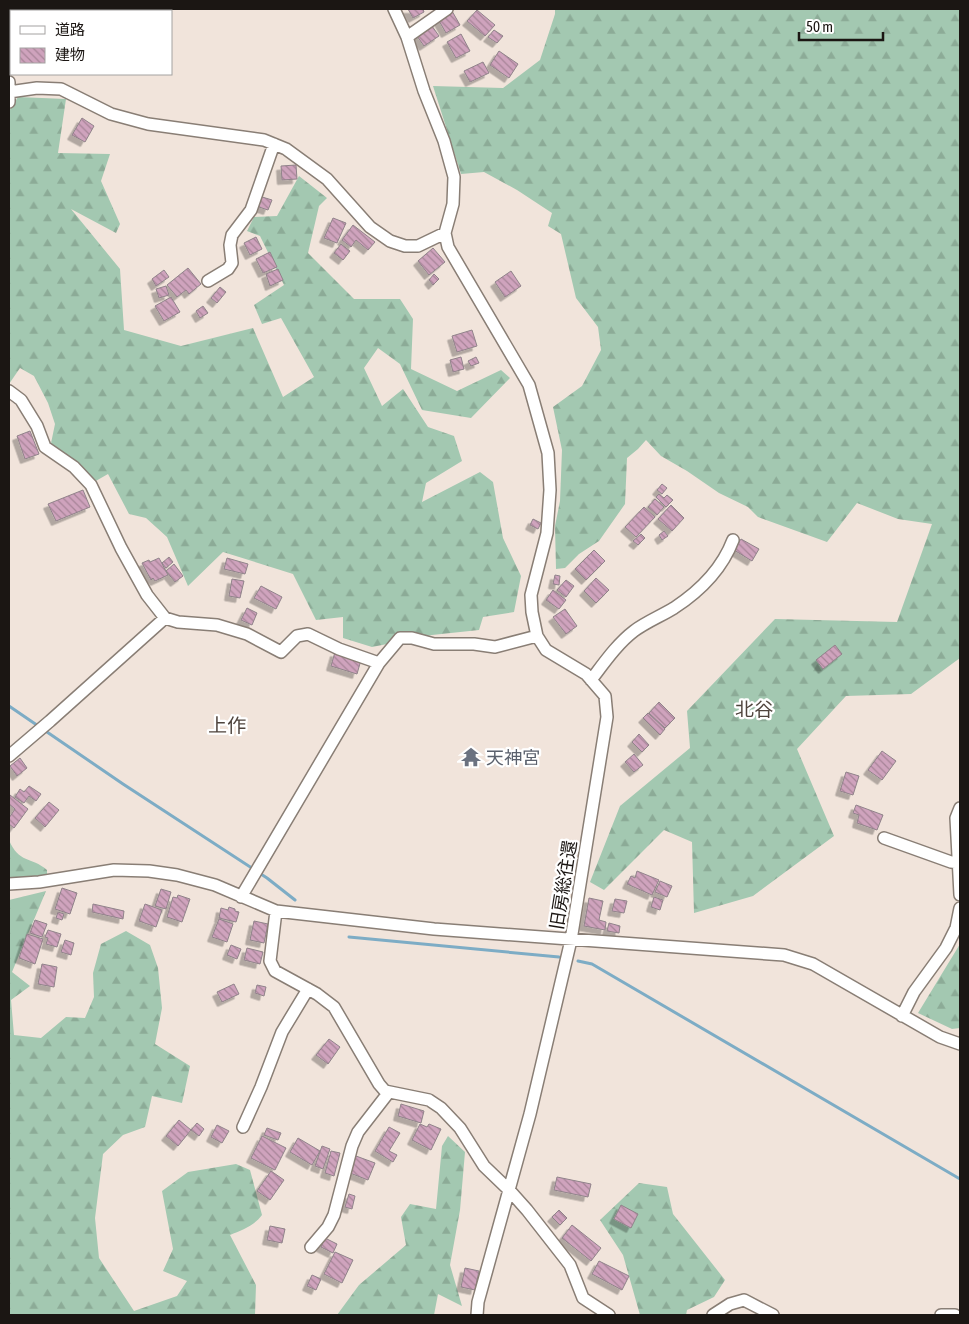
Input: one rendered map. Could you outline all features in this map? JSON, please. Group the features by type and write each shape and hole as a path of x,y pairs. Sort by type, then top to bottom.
{"street":[{"path":"9,92 37,88 61,89 120,117 148,124 255,138 274,144 286,149 327,179 370,227 390,241 405,246 418,246 445,233 453,204 454,177 444,141 424,91 407,37 394,9"},
{"path":"407,37 446,9"},
{"path":"208,281 228,269 232,263 230,245 232,235 251,210 274,144"},
{"name":"旧房総往還","path":"445,233 448,247 461,272 529,386 548,453 550,490 547,533 531,595 537,636 546,650 586,674 605,696 607,717 571,940 530,1114 478,1302 477,1315"},
{"path":"9,391 21,400 37,426 45,447 74,467 92,485 121,548 147,594 164,618 178,622 217,625 247,634 281,652 298,636 308,634 340,649 380,663"},
{"path":"591,680 611,654 634,631 674,608 702,585 719,568 727,556 733,540"},
{"path":"9,756 164,618"},
{"path":"241,897 319,762 380,663 400,638 412,638 434,644 474,644 495,647 537,636"},
{"path":"960,808 956,818 960,864 960,895"},
{"path":"884,838 960,864"},
{"path":"9,884 39,882 114,870 150,871 177,875 215,885 276,911 379,924 571,940 773,953 795,957 814,964 940,1038 960,1044"},
{"path":"902,1016 914,992 946,948 956,928 960,908"},
{"path":"276,911 270,961 275,971 308,989 334,1007 385,1091 430,1100 441,1108 460,1128 484,1166 510,1191 570,1265 583,1298 609,1315"},
{"path":"243,1127 282,1032 308,989"},
{"path":"311,1247 328,1227 334,1215 352,1146 358,1132 389,1092"},
{"path":"713,1315 730,1304 744,1300 773,1315"},
{"path":"942,1315 955,1315"}],"green space":[{"path":"555,9 960,9 960,658 911,694 846,696 797,749 834,836 753,896 694,913 692,842 664,830 604,890 590,882 620,806 690,748 687,711 775,619 897,622 932,524 898,519 857,503 827,542 758,517 748,507 719,493 661,456 646,440 627,458 625,504 599,541 579,554 565,568 556,569 555,526 560,501 562,450 553,407 582,386 601,350 598,327 576,298 561,234 548,226 552,213 517,190 484,172 461,174 433,86 503,88 540,60"},
{"path":"18,97 66,99 58,153 110,154 101,181 120,224 116,233 71,209 120,269 124,330 181,346 253,328 283,397 314,377 281,318 262,324 254,305 284,285 260,236 247,231 254,217 277,216 299,176 327,198 319,206 308,253 354,299 400,299 413,319 411,369 457,391 501,370 510,378 471,418 422,410 400,364 378,348 364,368 382,406 403,389 428,427 454,436 462,461 426,483 422,502 480,472 493,482 503,538 521,576 514,612 483,617 479,630 432,635 372,647 343,638 343,617 316,620 293,574 223,552 188,586 167,537 146,518 129,514 108,474 94,482 50,448 55,424 48,403 34,376 20,368 9,384 9,111"},
{"path":"9,840 17,853 47,870 47,874 30,879 9,878"},
{"path":"46,891 12,972 30,986 11,1000 14,1035 41,1038 66,1017 85,1018 94,997 93,973 101,944 126,931 150,945 158,968 162,1008 155,1044 190,1066 182,1103 152,1096 145,1127 123,1135 103,1154 95,1218 99,1258 134,1311 177,1296 187,1281 163,1271 173,1249 162,1191 188,1172 236,1164 250,1170 262,1215 252,1225 230,1235 256,1285 255,1315 9,1315 9,900"},
{"path":"960,944 960,1028 952,1029 918,1013"},
{"path":"448,1136 465,1152 460,1210 450,1265 462,1306 438,1294 434,1315 337,1315 359,1285 406,1245 401,1217 410,1204 436,1209 442,1146"},
{"path":"639,1183 667,1187 673,1214 725,1280 714,1297 687,1310 686,1315 640,1315 623,1255 600,1220"}],"building":[{"path":"408,9 423,9 424,12 413,18"},
{"path":"477,10 495,25 485,36 467,21"},
{"path":"452,11 460,25 446,33 438,19"},
{"path":"432,26 439,36 424,46 417,36"},
{"path":"494,30 503,36 497,43 488,37"},
{"path":"461,34 470,51 456,58 447,42"},
{"path":"499,51 518,64 509,78 490,65"},
{"path":"483,62 489,73 470,82 464,71"},
{"path":"82,118 94,126 85,142 72,135"},
{"path":"296,165 297,179 282,180 281,166"},
{"path":"259,196 272,200 268,210 256,206"},
{"path":"333,218 346,223 337,243 324,238"},
{"path":"353,225 375,242 368,250 356,240 351,247 342,240"},
{"path":"256,237 262,249 250,255 244,243"},
{"path":"341,244 350,251 343,260 334,253"},
{"path":"433,248 445,262 429,275 418,261"},
{"path":"270,252 277,267 263,273 256,259"},
{"path":"188,268 201,284 189,294 186,290 177,297 167,285"},
{"path":"278,269 283,280 270,286 266,274"},
{"path":"164,270 169,277 156,286 152,279"},
{"path":"511,271 521,286 505,297 495,282"},
{"path":"434,274 439,279 433,285 429,280"},
{"path":"166,286 169,295 159,298 156,289"},
{"path":"220,287 226,292 217,303 211,298"},
{"path":"171,297 180,312 164,321 155,306"},
{"path":"203,306 208,313 200,318 196,311"},
{"path":"472,330 477,346 457,352 452,336"},
{"path":"461,357 464,369 453,372 450,360"},
{"path":"476,357 479,363 471,366 468,361"},
{"path":"30,431 39,454 25,459 17,436"},
{"path":"662,484 667,488 662,494 657,490"},
{"path":"83,490 90,507 56,521 48,504"},
{"path":"659,494 664,498 667,495 673,500 666,507 656,497"},
{"path":"655,499 664,507 657,515 648,507"},
{"path":"671,505 684,518 672,531 658,519"},
{"path":"644,507 655,517 636,537 625,527"},
{"path":"533,519 541,523 538,529 530,525"},
{"path":"664,531 668,536 662,540 659,535"},
{"path":"641,534 645,538 638,545 633,541"},
{"path":"741,539 759,549 752,561 734,550"},
{"path":"594,550 605,561 586,580 575,569"},
{"path":"169,557 173,562 166,568 162,563"},
{"path":"159,558 168,575 155,581 153,578 151,580 142,563"},
{"path":"227,558 248,564 245,574 224,569"},
{"path":"174,564 183,576 175,582 166,571"},
{"path":"555,575 560,576 559,585 553,584"},
{"path":"596,578 609,590 596,603 584,591"},
{"path":"232,579 244,581 240,598 229,596"},
{"path":"566,580 574,586 566,597 557,590"},
{"path":"261,586 282,597 276,609 254,598"},
{"path":"553,590 566,600 559,609 546,600"},
{"path":"247,608 257,613 252,625 241,620"},
{"path":"565,609 577,626 566,634 553,617"},
{"path":"835,645 842,654 823,669 816,660"},
{"path":"335,652 361,660 357,674 331,666"},
{"path":"659,702 675,718 665,728 649,713"},
{"path":"648,713 665,729 660,735 643,718"},
{"path":"639,734 649,745 642,752 632,742"},
{"path":"882,751 896,761 882,780 868,770"},
{"path":"634,754 643,765 634,772 625,762"},
{"path":"20,758 27,768 17,776 10,766"},
{"path":"846,772 859,776 853,795 840,791"},
{"path":"29,786 41,794 36,801 29,796 24,803 15,797 20,789 24,792"},
{"path":"10,795 28,809 14,828 9,824 9,818 15,809 9,804"},
{"path":"49,802 59,810 45,827 35,818"},
{"path":"856,805 883,815 877,830 857,823 859,815 853,813"},
{"path":"637,871 659,880 652,895 627,884 631,876 635,878"},
{"path":"660,881 672,886 667,897 655,892"},
{"path":"62,888 77,893 70,914 55,909"},
{"path":"161,889 171,892 166,909 155,906"},
{"path":"178,895 190,899 182,922 167,917 173,897 177,898"},
{"path":"654,897 663,900 660,910 651,907"},
{"path":"589,898 603,901 599,920 606,922 605,930 584,926"},
{"path":"615,899 627,901 624,913 612,911"},
{"path":"93,904 124,911 123,919 92,912"},
{"path":"145,904 162,910 156,927 139,921"},
{"path":"229,907 239,912 236,922 219,918 221,908 228,910"},
{"path":"58,912 64,914 62,920 56,918"},
{"path":"219,919 233,924 227,942 212,937"},
{"path":"35,920 47,924 42,937 30,933"},
{"path":"254,921 268,924 264,943 250,940"},
{"path":"609,923 620,926 619,933 607,931"},
{"path":"48,930 61,934 57,947 46,944 48,938 45,937"},
{"path":"27,934 43,939 35,964 19,958"},
{"path":"65,940 74,943 71,955 61,952"},
{"path":"231,945 241,949 237,959 227,955"},
{"path":"247,948 263,952 260,964 244,960"},
{"path":"42,964 57,967 54,987 38,984"},
{"path":"234,984 239,994 222,1002 217,992"},
{"path":"257,985 266,987 264,996 255,993"},
{"path":"329,1039 340,1047 328,1064 316,1055"},
{"path":"401,1104 424,1111 421,1123 398,1116"},
{"path":"179,1120 191,1130 178,1146 166,1136"},
{"path":"197,1123 204,1129 199,1136 191,1130"},
{"path":"420,1124 427,1127 429,1124 441,1129 431,1150 412,1140"},
{"path":"217,1125 229,1131 222,1143 211,1137"},
{"path":"389,1127 400,1133 389,1151 397,1155 393,1162 375,1151"},
{"path":"267,1128 281,1133 278,1140 264,1135"},
{"path":"262,1136 286,1148 275,1170 251,1158"},
{"path":"298,1138 320,1151 312,1165 290,1152"},
{"path":"322,1146 330,1149 323,1169 315,1166"},
{"path":"331,1151 340,1153 334,1176 325,1173"},
{"path":"356,1156 375,1163 368,1180 350,1173"},
{"path":"271,1171 284,1180 270,1200 257,1191"},
{"path":"557,1177 591,1184 588,1197 554,1190"},
{"path":"349,1194 355,1196 352,1209 345,1207"},
{"path":"621,1205 638,1214 631,1228 614,1219"},
{"path":"559,1210 567,1218 560,1225 552,1217"},
{"path":"572,1225 601,1248 591,1261 562,1238"},
{"path":"270,1226 285,1229 282,1243 267,1240"},
{"path":"325,1238 337,1244 333,1253 321,1247"},
{"path":"335,1252 353,1260 342,1283 324,1274"},
{"path":"599,1261 629,1276 622,1290 592,1274"},
{"path":"465,1268 479,1271 475,1290 461,1287"},
{"path":"312,1275 321,1279 316,1290 307,1286"}],"waterway":[{"path":"9,706 123,784 267,878 295,900"},
{"path":"349,937 559,957"},
{"path":"578,961 592,964 960,1179"}],"place":[{"name":"天神宮","path":"471,757"}],"district":[{"name":"北谷","path":"754,709"},
{"name":"上作","path":"227,725"}]}
